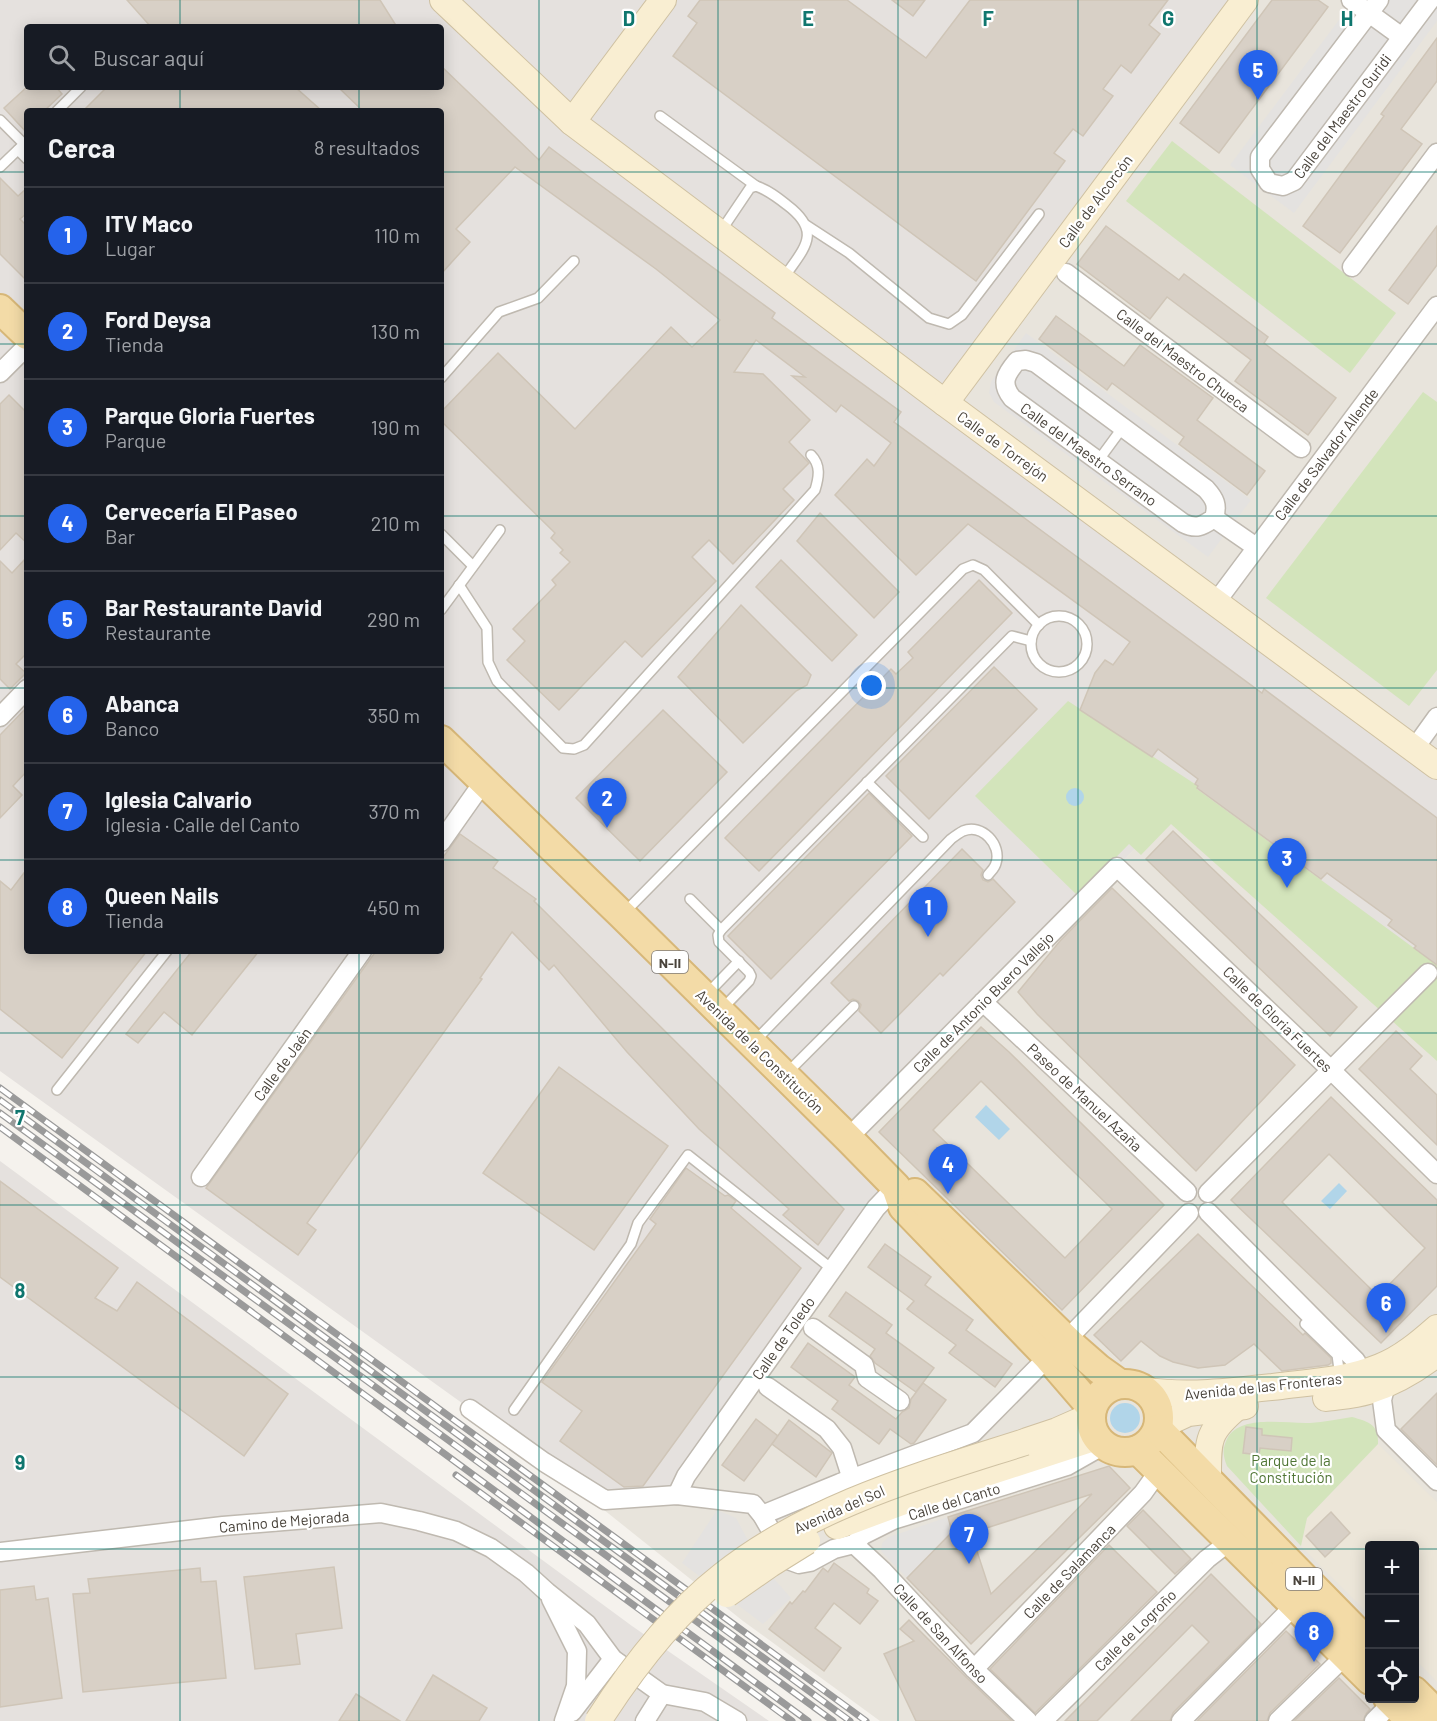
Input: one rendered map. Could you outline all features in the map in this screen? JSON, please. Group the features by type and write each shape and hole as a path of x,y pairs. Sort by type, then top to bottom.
{"main road":[{"path":"0,309 24,332"},
{"name":"Avenida de la Constitución","path":"444,744 622,915 896,1187 903,1207 1048,1357 1096,1426"},
{"name":"Avenida de la Constitución","path":"896,1187 915,1193 1075,1348 1120,1384"},
{"path":"1120,1384 1110,1387 1099,1395 1096,1426 1117,1451 1128,1452 1147,1459 1148,1444 1158,1428 1158,1407 1147,1391"},
{"name":"N-II","path":"1120,1384 1133,1384 1147,1391"},
{"name":"N-II","path":"1158,1428 1208,1477 1357,1650 1365,1668"},
{"name":"N-II","path":"1147,1459 1294,1606 1357,1650"},
{"path":"1396,1707 1437,1714"}],"street":[{"name":"Calle de Torrejón","path":"444,0 572,122 945,403 1437,766"},
{"path":"572,122 663,0"},
{"name":"Calle de Alcorcón","path":"945,403 1245,0"},
{"path":"1352,0 1374,6 1402,37"},
{"name":"Calle del Maestro Guridi","path":"1374,6 1260,157 1260,169 1269,183 1283,186 1294,181 1430,0"},
{"path":"1352,267 1437,153"},
{"name":"Calle del Maestro Chueca","path":"1066,273 1301,448"},
{"name":"Calle de Salvador Allende","path":"1216,602 1437,306"},
{"path":"0,373 24,349"},
{"name":"Calle del Maestro Serrano","path":"1026,360 1036,363 1123,427 1206,489 1214,498 1217,508 1214,518 1202,526 1192,528 1098,461 1012,398 1005,390 1005,380 1010,369 1017,361 1026,360"},
{"path":"1214,518 1256,547"},
{"path":"0,717 24,692"},
{"path":"1414,749 1437,717"},
{"path":"444,838 484,781"},
{"name":"Calle de Antonio Buero Vallejo","path":"848,1138 1117,867"},
{"name":"Calle de Gloria Fuertes","path":"1117,867 1437,1174"},
{"name":"Calle de Jaén","path":"201,1177 361,954"},
{"path":"1208,1193 1428,973"},
{"name":"Paseo de Manuel Azaña","path":"983,1002 1187,1192"},
{"name":"Calle de Toledo","path":"677,1495 686,1476 832,1269 876,1208 896,1187"},
{"path":"1200,1188 1208,1193 1212,1200 1208,1212 1196,1216 1189,1213 1184,1205 1187,1192 1200,1188"},
{"path":"1208,1212 1348,1370"},
{"path":"1077,1329 1189,1213"},
{"path":"813,1328 864,1365 867,1378 900,1401"},
{"name":"Avenida de las Fronteras","path":"1147,1391 1177,1395 1246,1390 1348,1370 1382,1366 1414,1347 1437,1328"},
{"name":"Avenida de las Fronteras","path":"1158,1428 1188,1413 1366,1392 1425,1363 1437,1353"},
{"path":"470,1409 544,1462 605,1500 677,1495 753,1504 762,1515 973,1433 1048,1357"},
{"path":"1386,1384 1382,1400 1386,1430 1437,1481"},
{"path":"768,1387 826,1429 842,1448 850,1473"},
{"name":"Avenida de las Fronteras","path":"1208,1477 1208,1447 1212,1433 1220,1422 1237,1407"},
{"name":"Avenida del Sol","path":"618,1721 646,1680 674,1646 726,1595 802,1543 868,1513 1027,1450 1058,1431 1096,1426"},
{"name":"Calle del Canto","path":"762,1515 788,1560 799,1564 810,1562 834,1549 854,1544 863,1535 893,1520 1067,1466 1096,1426"},
{"name":"Avenida del Sol","path":"598,1721 633,1669 692,1602 721,1576 759,1548 828,1511 871,1493 1027,1450"},
{"name":"Calle de Salamanca","path":"974,1669 1143,1493 1153,1479 1147,1459"},
{"name":"Camino de Mejorada","path":"0,1552 223,1526 381,1513 456,1531 482,1544 526,1573 587,1624 613,1659"},
{"name":"Calle de Logroño","path":"1043,1721 1207,1559 1229,1542"},
{"name":"Calle de San Alfonso","path":"854,1544 882,1570 974,1669 1028,1721"},
{"name":"Camino de Mejorada","path":"547,1592 577,1651 576,1686 564,1721"},
{"path":"1180,1721 1294,1606"},
{"path":"1278,1721 1357,1650"},
{"path":"564,1721 613,1659 662,1694 705,1702 737,1721"},
{"path":"645,1721 662,1694"}],"lane":[{"path":"60,108 78,90"},
{"path":"660,116 756,186 766,189 797,213 807,225 849,253 929,318 949,324 962,315 1039,214"},
{"path":"0,120 23,145 0,167"},
{"path":"719,233 750,188 756,186"},
{"path":"782,280 805,247 807,225"},
{"path":"444,375 499,312 538,298 574,261"},
{"path":"1098,461 1123,427"},
{"path":"459,585 487,628 488,662 496,681 563,748 574,749 585,745 815,490 819,474 815,459 811,455"},
{"path":"444,606 500,530"},
{"path":"444,537 473,566"},
{"path":"622,915 963,569 974,565 984,570 1039,625"},
{"path":"1055,617 1065,617 1073,620 1085,634 1087,643 1082,661 1076,667 1058,673 1049,671 1035,659 1031,641 1039,625 1055,617"},
{"path":"712,1004 749,981 751,976 719,942 718,935 722,930 1012,636 1031,641"},
{"path":"867,782 923,837"},
{"path":"753,1044 951,839 964,831 976,829 987,835 995,844 998,855 996,866 988,875"},
{"path":"690,899 722,930"},
{"path":"57,1090 165,954"},
{"path":"712,1004 738,961"},
{"path":"785,1075 854,1006"},
{"path":"514,1410 631,1244 638,1223 688,1155 832,1269"},
{"path":"1305,1324 1337,1355 1348,1370"}],"shaded area":[{"path":"0,0 1245,0 946,403 1437,766 1437,977 1190,793 849,1138 896,1187 677,1495 605,1500 544,1462 0,1071"},
{"path":"1245,0 1437,0 1437,766 945,403"},
{"path":"1354,0 1437,0 1437,21 1294,213 1230,165"},
{"path":"1026,333 1251,500 1208,557 994,402 989,393 991,382"},
{"path":"1190,793 1437,977 1437,1721 880,1721 743,1621 544,1462 848,1138"},
{"path":"0,1161 632,1626 769,1721 0,1721"},
{"path":"1378,1444 1437,1502 1437,1682 1419,1663 1419,1541 1365,1541 1365,1611 1301,1546 1307,1518"},
{"path":"717,1510 736,1518 760,1563 791,1598 763,1624 682,1563"},
{"path":"948,1517 952,1532 907,1578 881,1551 882,1543 889,1537"}],"green space":[{"path":"1172,141 1396,313 1350,373 1126,201"},
{"path":"1423,392 1437,402 1437,670 1409,706 1266,598"},
{"path":"1068,701 1198,786 1197,789 1437,965 1437,1061 1171,824 1141,855 1129,844 1078,896 975,796"},
{"name":"Parque de la Constitución","path":"1352,1417 1375,1428 1378,1444 1307,1518 1301,1546 1227,1466 1225,1443 1233,1431 1252,1423 1310,1423"}],"water":[{"path":"1071,788 1079,788 1084,793 1082,804 1071,806 1066,801 1066,793"},
{"path":"986,1105 1010,1129 999,1140 975,1117"},
{"path":"1339,1183 1347,1191 1330,1209 1321,1201"},
{"path":"1125,1403 1136,1407 1140,1418 1136,1429 1125,1433 1114,1429 1110,1418 1114,1407"}],"building":[{"path":"127,0 380,0 395,24 148,24"},
{"path":"700,0 847,0 926,58 970,0 1168,0 1149,25 1160,34 1131,73 1121,65 1103,89 1113,96 1083,136 1073,129 1054,153 1065,161 976,281 673,56 697,23 688,16"},
{"path":"892,0 925,0 913,16"},
{"path":"1272,0 1318,0 1328,7 1219,153 1180,123"},
{"path":"1437,38 1437,81 1401,129 1422,144 1340,253 1303,226 1384,116 1381,114"},
{"path":"444,69 539,160 549,147 775,313 772,318 901,412 894,422 1262,693 1264,689 1437,818 1437,965 1388,925 1392,920 1327,873 1321,879 1197,788 1195,784 1198,779 1158,749 1152,757 1080,710 1095,673 1105,660 1113,665 1130,642 968,524 916,575 835,495 867,459 874,466 891,443 841,405 836,412 792,376 805,377 756,340 734,372 763,374 810,420 789,442 809,463 783,489 794,500 733,564 709,540 692,557 716,581 642,657 625,641 559,710 507,660 525,641 513,629 556,585 552,580 570,562 560,553 563,550 551,538 555,533 444,424 444,409 498,353 575,429 671,327 692,347 720,320 656,269 515,167 456,229 470,242 444,271 444,108 360,108 341,90 444,90"},
{"path":"24,90 59,90 62,94 47,108 24,108 24,130 4,108"},
{"path":"104,90 298,90 319,108 86,108"},
{"path":"0,178 18,196 24,191 24,216 20,219 24,223 24,278 0,254"},
{"path":"1106,226 1179,280 1184,274 1268,337 1264,343 1336,398 1308,435 1235,381 1251,360 1167,297 1150,319 1077,264"},
{"path":"1437,226 1437,265 1408,304 1389,290"},
{"path":"1056,316 1124,366 1140,345 1213,398 1197,420 1265,471 1247,495 1179,444 1184,437 1112,383 1107,390 1039,339"},
{"path":"9,395 24,410 24,540 16,533 0,550 0,404"},
{"path":"820,513 899,592 874,618 797,541"},
{"path":"24,560 24,656 16,664 24,671 24,675 10,689 0,679 0,561 12,573"},
{"path":"781,560 857,635 832,661 756,587"},
{"path":"979,580 1012,613 759,871 725,838 891,669 896,674 913,658 908,652"},
{"path":"741,605 811,675 807,685 796,691 743,743 678,677"},
{"path":"994,667 1037,709 929,819 886,776"},
{"path":"24,710 24,774 13,786 22,795 0,818 0,735"},
{"path":"663,710 727,772 640,861 576,798"},
{"path":"869,793 912,836 771,979 728,936"},
{"path":"1173,831 1357,1007 1330,1036 1146,859"},
{"path":"460,834 498,861 493,868 536,899 534,901 844,1209 818,1245 783,1215 789,1209 699,1129 627,1052 554,965 549,970 512,932 480,978 482,979 307,1223 316,1230 298,1255 206,1188 374,954 444,954 444,856"},
{"path":"962,849 983,870 981,875 983,880 988,882 993,879 1015,902 943,976 940,973 881,1033 859,1011 861,1005 858,1001 853,999 849,1001 831,983"},
{"path":"24,873 24,954 145,954 62,1058 0,1009 0,881 11,890"},
{"path":"1112,888 1295,1065 1196,1171 1037,1014 1018,992 1060,941"},
{"path":"190,954 257,954 192,1035 164,1012 138,1043 126,1034"},
{"path":"981,1027 1164,1205 1062,1310 879,1132","holes":["981,1081 1112,1209 1065,1258 933,1130"]},
{"path":"1396,1031 1422,1056 1410,1069 1437,1095 1437,1145 1359,1069"},
{"path":"559,1067 668,1146 594,1250 483,1173"},
{"path":"1331,1097 1437,1200 1437,1286 1381,1343 1231,1200","holes":["1329,1154 1425,1248 1378,1296 1282,1202"]},
{"path":"686,1168 725,1196 728,1195 736,1201 731,1208 801,1268 643,1486 624,1487 560,1441 582,1411 542,1382 656,1224 650,1219"},
{"path":"0,1181 118,1268 95,1298 117,1311 137,1282 288,1394 244,1456 0,1277"},
{"path":"1198,1234 1303,1335 1305,1333 1331,1358 1331,1363 1282,1371 1254,1344 1225,1365 1198,1368 1173,1362 1160,1356 1141,1341 1121,1361 1094,1335"},
{"path":"885,1244 931,1277 925,1285 973,1320 966,1330 1012,1364 995,1387 949,1353 956,1345 907,1309 914,1301 868,1267"},
{"path":"846,1292 892,1325 886,1333 934,1368 916,1392 875,1363 870,1356 875,1349 829,1316"},
{"path":"808,1343 855,1377 849,1385 896,1419 909,1408 911,1399 923,1383 946,1400 914,1443 911,1444 890,1429 879,1444 832,1409 838,1401 791,1367"},
{"path":"1437,1393 1437,1465 1401,1429"},
{"path":"756,1419 778,1436 744,1481 722,1465"},
{"path":"789,1420 832,1453 816,1477 772,1444"},
{"path":"1246,1427 1262,1429 1262,1435 1292,1438 1291,1451 1260,1448 1259,1455 1243,1453"},
{"path":"1109,1466 1130,1488 971,1644 907,1578 952,1532 948,1517","holes":["1092,1494 991,1594 971,1533"]},
{"path":"1143,1510 1191,1559 1175,1574 1127,1526"},
{"path":"1331,1512 1350,1533 1325,1557 1306,1536"},
{"path":"1109,1545 1157,1592 1035,1713 990,1669"},
{"path":"834,1563 869,1589 867,1593 878,1601 860,1624 834,1603 815,1628 841,1648 824,1671 769,1629 790,1602 792,1604 803,1591 805,1592 823,1568 828,1572"},
{"path":"334,1567 342,1628 296,1634 300,1664 255,1669 244,1577"},
{"path":"200,1568 201,1582 216,1581 226,1678 83,1692 73,1594 90,1593 88,1579"},
{"path":"1211,1574 1261,1624 1173,1713 1170,1721 1131,1721 1209,1642 1192,1625 1097,1721 1065,1721"},
{"path":"34,1586 36,1600 48,1598 62,1698 0,1707 0,1590"},
{"path":"909,1620 1012,1721 916,1721 884,1654 914,1641 900,1629"},
{"path":"1286,1631 1320,1664 1270,1713 1267,1721 1197,1721"},
{"path":"433,1675 487,1708 479,1721 406,1721"},
{"path":"1339,1678 1370,1709 1363,1721 1294,1721"},
{"path":"356,1694 400,1721 339,1721"}],"railway":[{"path":"0,1088 866,1721"},
{"path":"0,1100 850,1721"},
{"path":"0,1113 833,1721"},
{"path":"0,1127 808,1721"},
{"path":"456,1475 792,1721"}],"place":[{"name":"Bar Restaurante David","path":"1258,100"},
{"name":"Ford Deysa","path":"607,828"},
{"name":"Parque Gloria Fuertes","path":"1287,888"},
{"name":"ITV Maco","path":"928,937"},
{"name":"Cervecería El Paseo","path":"948,1194"},
{"name":"Abanca","path":"1386,1333"},
{"name":"Iglesia Calvario","path":"969,1564"},
{"name":"Queen Nails","path":"1314,1662"}]}
